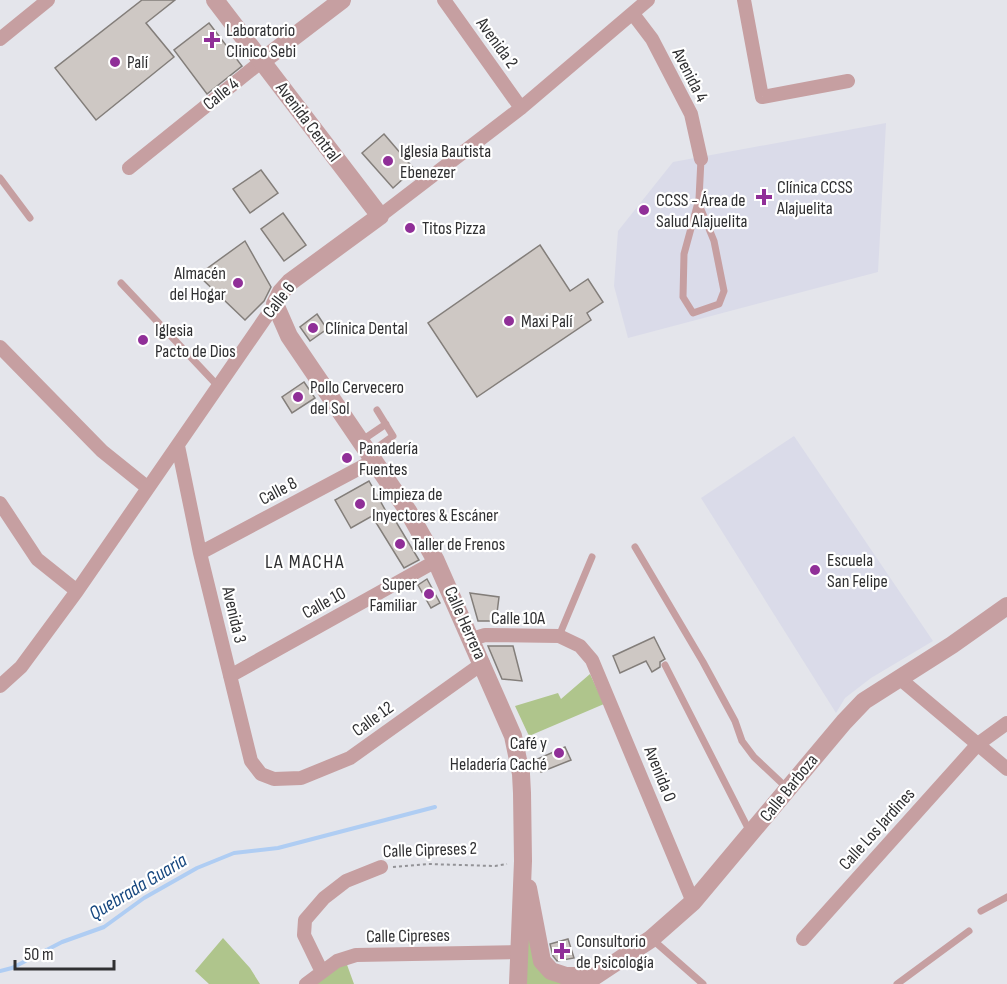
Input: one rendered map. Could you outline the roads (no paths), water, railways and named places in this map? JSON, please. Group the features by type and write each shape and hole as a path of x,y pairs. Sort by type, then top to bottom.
{"street":[{"path":"0,39 48,0"},
{"name":"Avenida Central","path":"215,0 380,216"},
{"name":"Calle 4","path":"129,168 342,0"},
{"name":"Avenida 2","path":"444,0 521,108"},
{"name":"Calle 6","path":"0,686 21,667 77,591 178,446 281,291 521,108 648,0"},
{"path":"744,0 762,97 848,81"},
{"name":"Avenida 4","path":"633,14 652,39 691,114 701,159"},
{"name":"Calle Herrera","path":"274,304 289,336 408,512 436,561 483,663 513,736 522,783 523,861 518,984"},
{"path":"3,356 102,452 148,488"},
{"name":"Avenida 3","path":"178,446 200,553 251,761 261,774 274,780"},
{"name":"Calle 8","path":"200,553 367,452"},
{"path":"2,511 37,559 77,591"},
{"name":"Calle 10","path":"230,676 436,561"},
{"name":"Calle Barboza","path":"588,980 651,939 693,902 864,701 952,645 1007,606"},
{"name":"Calle 10A","path":"472,639 485,635 559,636 580,646 592,660"},
{"name":"Avenida 0","path":"592,660 693,902"},
{"name":"Calle 12","path":"274,780 301,778 350,758 483,663"},
{"path":"899,678 1007,769"},
{"name":"Calle Los Jardines","path":"803,939 978,744 1007,723"},
{"path":"523,861 542,961 551,971 588,980"},
{"name":"Calle Cipreses 2","path":"322,972 304,935 305,920 324,898 346,881 381,867"},
{"name":"Calle Cipreses","path":"306,984 337,961 356,955 519,952"}],"lane":[{"path":"698,202 714,241 724,291 718,304 693,313 683,297 684,254 698,202 701,159"},
{"path":"0,178 30,218"},
{"path":"121,283 217,385"},
{"path":"367,452 393,436 377,410"},
{"path":"367,452 386,424"},
{"path":"635,547 703,662 735,722 742,741 754,757 788,789"},
{"path":"559,636 592,557"},
{"path":"665,665 752,834"},
{"path":"981,911 1007,897"},
{"path":"897,984 969,931"},
{"path":"651,939 703,984"}],"waterway":[{"name":"Quebrada Guaria","path":"0,971 12,968 62,942 104,927 144,898 197,868 234,853 278,848 435,807"}],"place":[{"name":"Laboratorio Clinico Sebi","path":"212,40"},
{"name":"Palí","path":"115,62"},
{"name":"Iglesia Bautista Ebenezer","path":"388,161"},
{"name":"Clínica CCSS Alajuelita","path":"764,197"},
{"name":"CCSS - Área de Salud Alajuelita","path":"644,210"},
{"name":"Titos Pizza","path":"410,228"},
{"name":"Almacén del Hogar","path":"238,283"},
{"name":"Maxi Palí","path":"509,321"},
{"name":"Clínica Dental","path":"313,328"},
{"name":"Iglesia Pacto de Dios","path":"143,340"},
{"name":"Pollo Cervecero del Sol","path":"298,397"},
{"name":"Panadería Fuentes","path":"347,458"},
{"name":"Limpieza de Inyectores & Escáner","path":"360,504"},
{"name":"Taller de Frenos","path":"400,544"},
{"name":"Escuela San Felipe","path":"815,570"},
{"name":"Super Familiar","path":"429,594"},
{"name":"Café y Heladería Caché","path":"559,753"},
{"name":"Consultorio de Psicología","path":"562,951"}],"district":[{"name":"LA MACHA","path":"305,562"}]}
